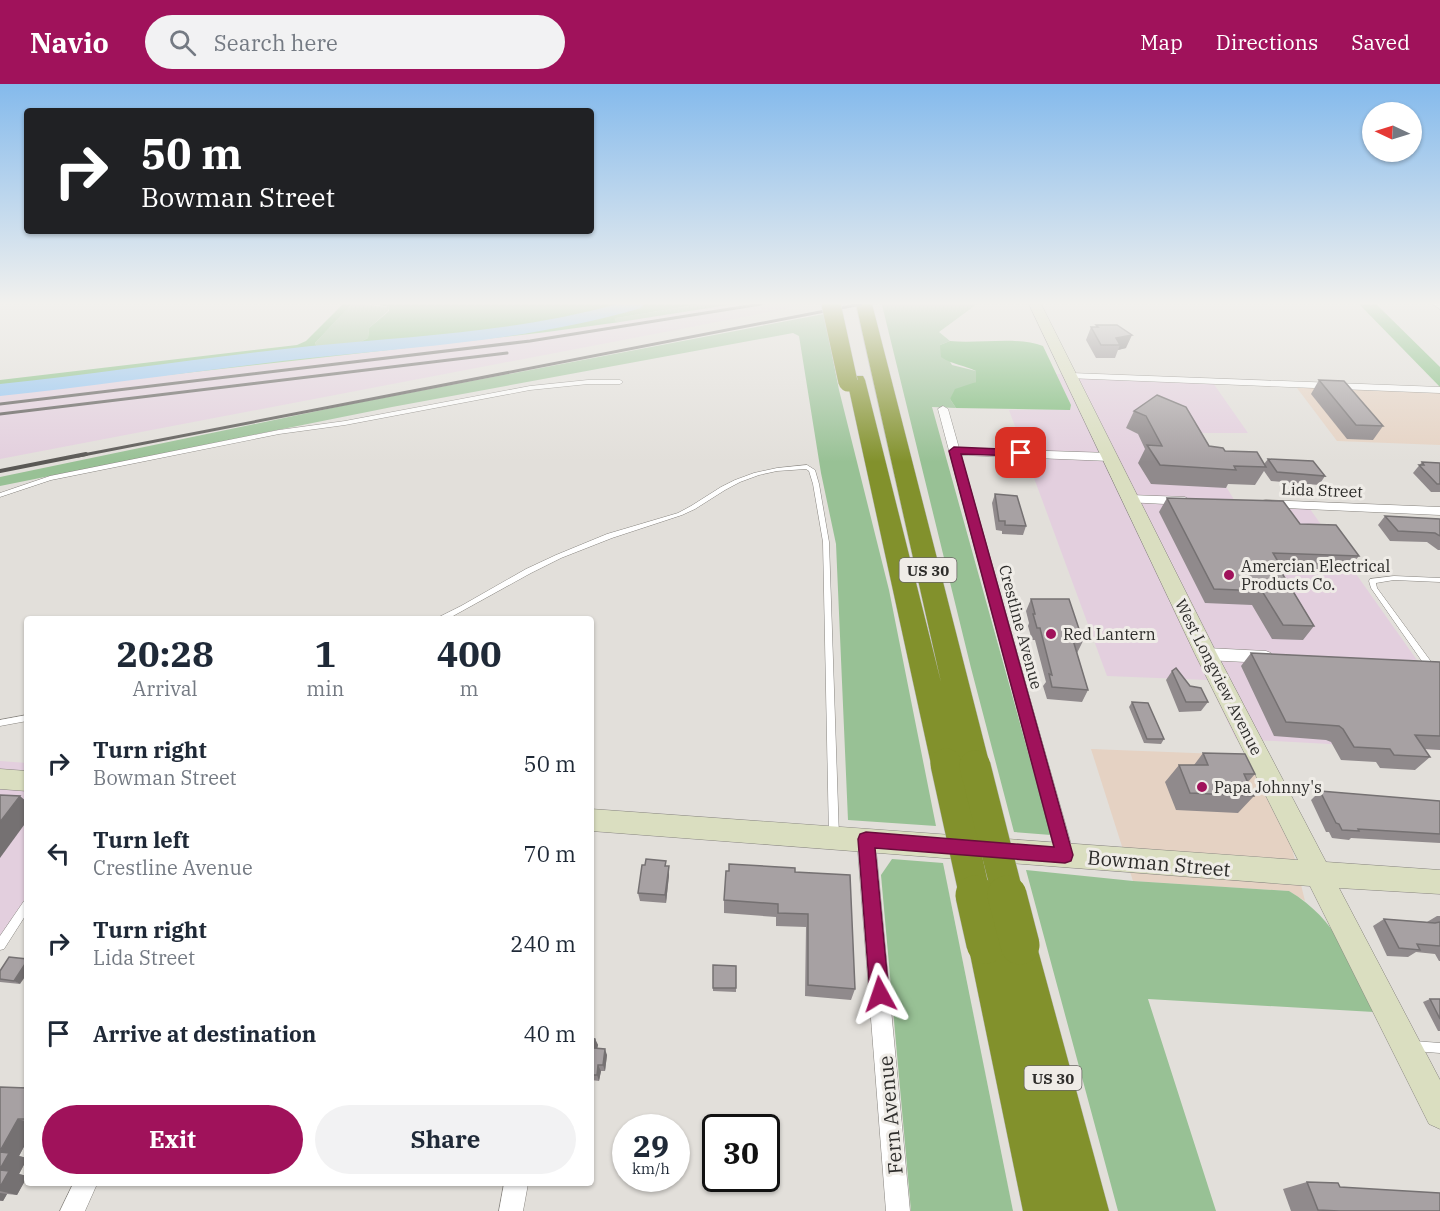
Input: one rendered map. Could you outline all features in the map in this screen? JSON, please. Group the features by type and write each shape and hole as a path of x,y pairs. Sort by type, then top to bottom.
{"highway":[{"path":"845,357 852,381"},
{"name":"US 30","path":"848,357 852,381 960,765 1003,945 1087,1211"},
{"name":"US 30","path":"882,357 887,373 891,407 960,765"},
{"path":"884,357 887,373"},
{"name":"US 30","path":"1003,945 1045,1211"}],"street":[{"name":"West Longview Avenue","path":"1061,357 1206,654 1440,1113"},
{"path":"1071,376 1440,390"},
{"name":"Crestline Avenue","path":"943,409 1065,855"},
{"path":"954,451 1110,457"},
{"path":"1130,499 1202,501"},
{"name":"Lida Street","path":"1250,503 1440,511"},
{"path":"1206,654 1276,657"},
{"path":"1405,664 1434,665"},
{"path":"0,779 24,781"},
{"name":"Bowman Street","path":"594,820 866,839 1321,876 1440,882"},
{"name":"Fern Avenue","path":"866,839 898,1211"},
{"path":"72,1211 84,1186"},
{"path":"511,1211 516,1186"}],"lane":[{"path":"0,495 50,478 279,432 345,423 530,388 588,382 620,382"},
{"path":"446,616 533,568 596,539 680,514 727,486 748,477 807,467 812,470 816,484 826,542 834,837"},
{"path":"1434,665 1374,588 1372,581 1394,578 1440,580"},
{"path":"0,723 24,719"},
{"path":"0,945 24,909"},
{"path":"1406,1045 1440,1048"}],"shaded area":[{"path":"330,357 536,357 0,459 0,394"},
{"path":"1056,374 1211,380 1248,433 1193,433 1238,506 1310,509 1419,663 1440,665 1440,750 1236,739 1208,680 1107,676 1009,410 1070,409 1071,405"},
{"path":"1294,384 1440,392 1440,445 1337,441"},
{"path":"1091,749 1245,755 1292,848 1305,901 1289,891 1133,881"},
{"path":"0,761 24,763 24,905 0,941"}],"green space":[{"path":"199,357 330,357 0,394 0,380"},
{"path":"600,357 665,357 392,407 0,486 0,477 351,404"},
{"path":"802,357 832,357 889,590 936,826 848,820 836,544 821,473"},
{"path":"895,357 947,357 952,365 976,371 976,382 950,399 956,408 932,407 1051,835 1014,832"},
{"path":"941,357 1048,357 1071,405 1070,410 956,408 950,399 955,389 976,382 976,371"},
{"path":"1410,357 1429,357 1440,367 1440,387"},
{"path":"892,859 943,863 1013,1211 911,1211 881,875"},
{"path":"1026,870 1133,881 1289,891 1320,915 1341,944 1374,1012 1148,999 1216,1211 1118,1211"}],"building":[{"path":"1319,380 1344,381 1383,426 1356,425"},
{"path":"1157,395 1186,407 1209,446 1223,448 1225,451 1257,452 1266,467 1234,466 1236,470 1160,465 1147,445 1162,446 1146,416 1134,411"},
{"path":"1268,459 1313,461 1325,476 1277,472"},
{"path":"1422,462 1440,463 1440,484 1437,484 1419,465 1424,465"},
{"path":"995,494 1017,496 1026,526 1005,525 1005,521 999,521"},
{"name":"Amercian Electrical Products Co.","path":"1167,498 1283,501 1300,524 1336,525 1359,556 1273,553 1280,565 1277,565 1314,626 1283,625 1262,591 1214,589"},
{"path":"1385,516 1440,519 1440,536 1435,533 1398,531"},
{"path":"1031,599 1069,599 1083,641 1073,640 1088,690 1052,687 1049,674 1052,675 1040,628 1037,628 1033,614 1035,614"},
{"path":"1251,653 1440,662 1440,736 1415,735 1430,757 1394,755 1390,749 1354,747 1339,726 1286,722"},
{"path":"1176,668 1190,686 1201,688 1208,702 1186,702 1172,671"},
{"path":"1132,702 1148,703 1164,739 1147,739"},
{"path":"1203,753 1245,754 1255,774 1244,774 1254,796 1190,793 1179,765 1208,765"},
{"path":"1320,791 1440,801 1440,834 1342,830"},
{"path":"0,795 20,796 0,822"},
{"path":"646,859 666,861 665,866 669,866 665,895 638,893 642,865 645,865"},
{"path":"729,864 795,868 795,872 850,875 855,989 808,985 808,914 778,913 778,904 724,900 726,871 729,871"},
{"path":"1384,919 1440,922 1440,946 1417,944 1420,950 1399,948"},
{"path":"9,957 24,959 24,966 14,981 0,979 0,971"},
{"path":"713,965 736,966 736,988 713,988"},
{"path":"1430,999 1440,999 1440,1019"},
{"path":"594,1048 605,1049 603,1065 598,1065 597,1075 594,1075"},
{"path":"0,1087 24,1088 24,1119 18,1119 0,1151"},
{"path":"0,1152 9,1153 0,1169"},
{"path":"0,1170 9,1171 0,1187"},
{"path":"1307,1182 1338,1183 1340,1187 1440,1193 1440,1211 1318,1210"}],"waterway":[{"path":"0,390 268,357"}],"railway":[{"path":"0,404 399,357"},
{"path":"0,414 477,357"},
{"path":"78,456 590,357"},
{"path":"0,471 86,454"}],"place":[{"name":"Amercian Electrical Products Co.","path":"1229,575"},
{"name":"Red Lantern","path":"1051,634"},
{"name":"Papa Johnny's","path":"1202,787"}],"route":[{"path":"880,994 866,839 1065,855 954,451 1021,453"}]}
